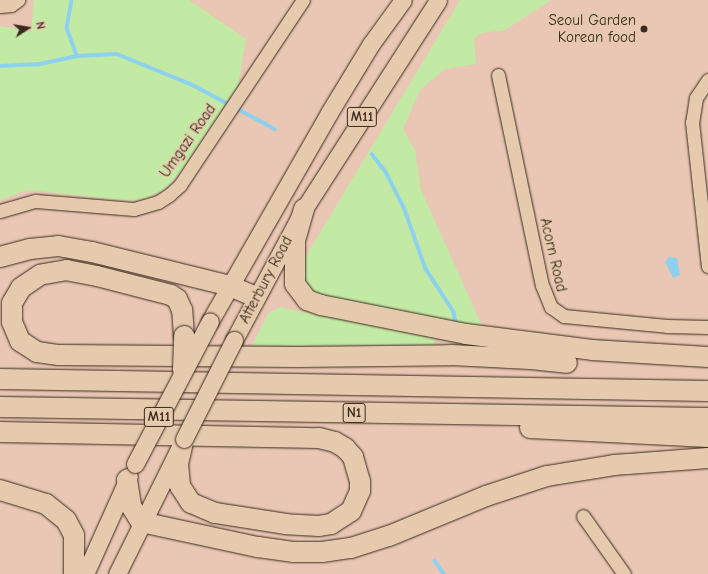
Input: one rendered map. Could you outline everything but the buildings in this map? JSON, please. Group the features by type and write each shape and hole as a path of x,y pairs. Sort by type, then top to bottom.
{"highway":[{"path":"304,209 295,241 295,284 307,300 321,305 466,334 592,350 708,357"},
{"path":"0,257 30,249 58,246 92,252 230,286 256,297"},
{"path":"183,370 184,336 182,310 176,299 171,295 67,270 40,275 21,288 12,303 12,322 20,341 37,352 59,355 298,357 451,355 531,359 567,363"},
{"path":"244,382 341,368 567,363 708,365"},
{"name":"N1","path":"0,379 708,391"},
{"name":"N1","path":"0,407 708,418"},
{"path":"355,413 487,425 708,437"},
{"path":"0,432 319,438 335,442 349,452 358,471 360,491 351,511 331,524 307,526 215,513 198,508 184,495 173,473 184,439"},
{"path":"131,472 131,506 141,522 258,547 293,552 322,552 351,548 389,536 508,488 547,476 614,465 708,458"},
{"path":"0,490 46,504 66,520 74,535 74,574"}],"main road":[{"name":"Atterbury Road","path":"84,574 131,472 183,370 210,321 332,107 371,44 403,0"},
{"name":"Atterbury Road","path":"184,439 256,297 304,209 438,0"},
{"path":"117,574 141,522 173,473"}],"street":[{"path":"0,6 11,5 18,0"},
{"name":"Umgazi Road","path":"0,211 36,201 128,209 152,204 169,195 180,185 303,0"},
{"name":"Acorn Road","path":"498,75 542,285 551,307 564,316 667,326 708,327"},
{"path":"708,80 696,98 692,122 705,222 708,266"},
{"path":"583,516 624,574"}],"green space":[{"path":"34,0 189,0 246,39 238,85 177,177 162,191 146,198 129,201 27,190 0,200 0,26 31,32"},
{"path":"460,0 551,0 505,30 482,33 474,38 476,64 445,69 420,90 403,129 415,150 421,190 482,326 453,327 320,298 308,290 304,279 306,256"},
{"path":"279,307 435,339 435,345 252,346 268,314"}],"water":[{"path":"669,257 677,258 680,275 673,278 665,262"}],"waterway":[{"path":"72,0 67,28 77,56 117,54 193,85 275,129"},
{"path":"0,66 40,64 77,56"},
{"path":"372,154 386,172 404,207 426,269 454,312 456,323"},
{"path":"435,561 444,574"}],"place":[{"name":"Seoul Garden Korean food","path":"644,29"}]}
